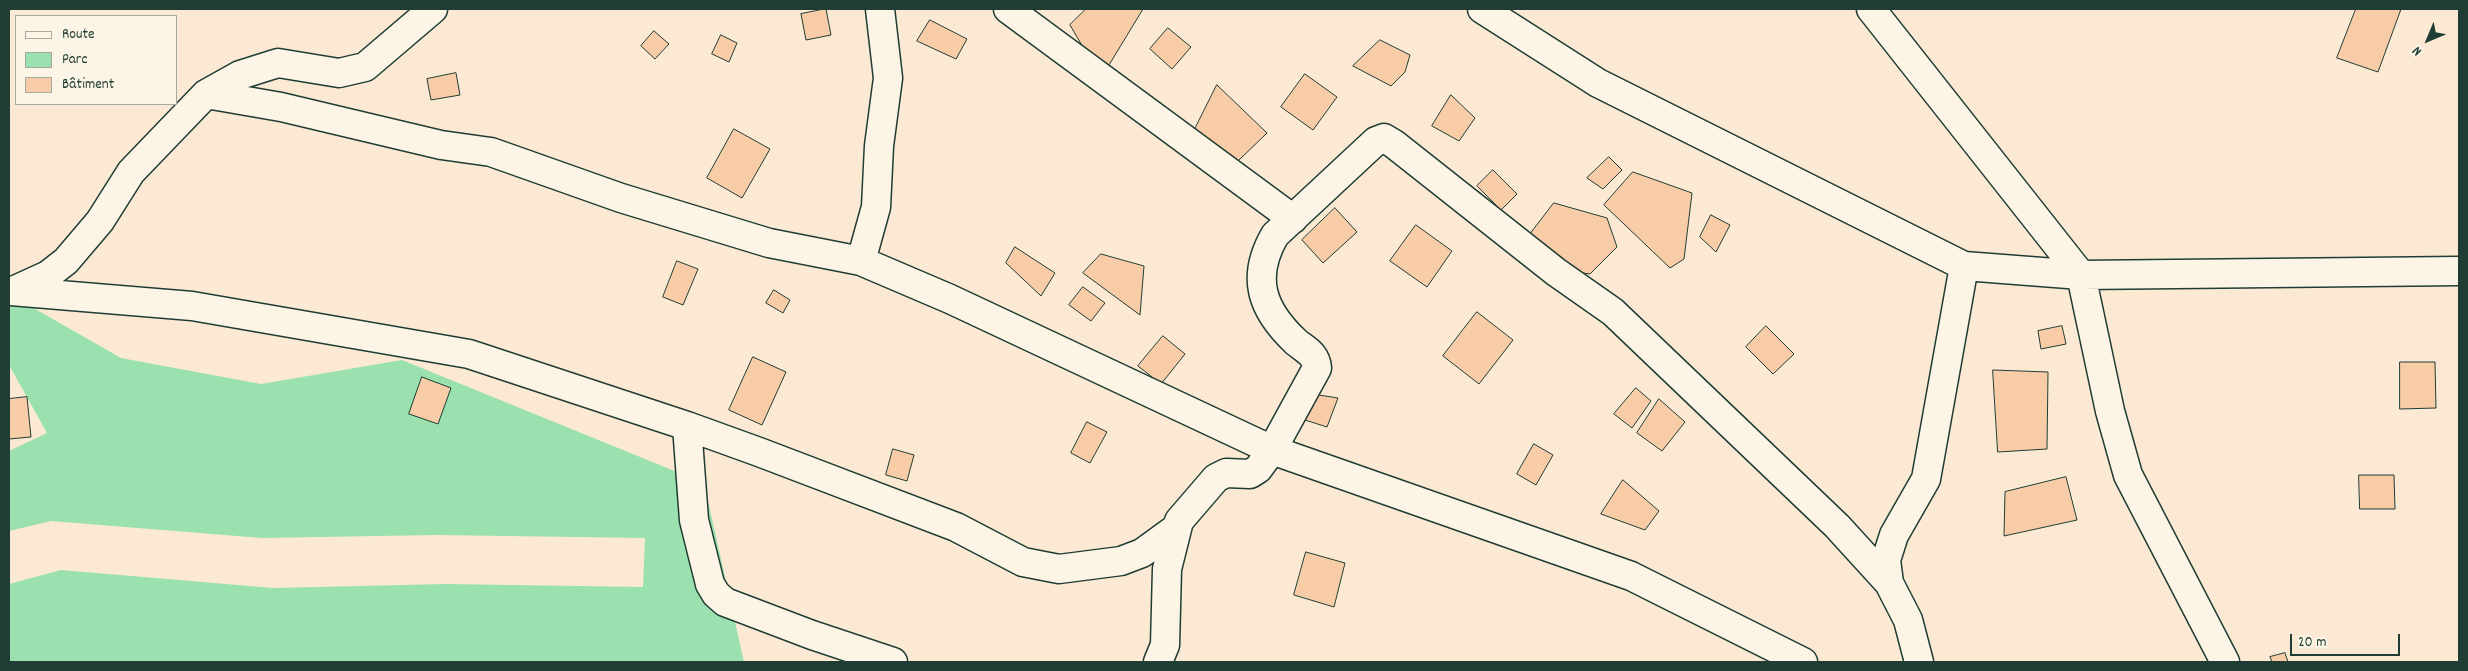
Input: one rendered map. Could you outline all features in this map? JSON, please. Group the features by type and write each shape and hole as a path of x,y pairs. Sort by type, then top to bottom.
{"street":[{"path":"10,292 48,275 66,260 100,221 131,172 206,94 240,75 278,63 338,74 365,67 433,9"},
{"path":"861,261 876,207 880,146 888,78 880,9"},
{"path":"1008,9 1293,219"},
{"path":"1482,9 1598,83 1964,266 2081,275 2459,271"},
{"path":"1871,9 2081,275 2110,412 2128,475 2225,662"},
{"path":"206,94 281,107 441,145 492,152 621,198 760,240 861,261 959,304 1272,450 1631,576 1802,662"},
{"path":"1158,662 1165,645 1166,569 1175,530 1179,521 1216,478 1226,473 1250,474 1258,469 1272,450 1317,368 1314,356 1276,322 1266,304 1262,277 1264,254 1275,235 1376,141 1384,138 1556,272 1613,312 1837,526 1889,583 1908,620 1919,662"},
{"path":"1889,583 1886,560 1894,535 1926,479 1964,266"},
{"path":"10,292 192,306 469,354 687,426 956,526 1023,562 1059,569 1121,561 1142,553 1175,530"},
{"path":"687,426 694,520 710,584 716,594 725,602 777,622 893,662"}],"green space":[{"path":"9,294 121,358 261,384 402,360 704,483 744,662 9,662 9,584 61,570 273,588 446,584 643,587 645,538 436,535 262,538 51,521 9,531 9,451 47,433 9,365"}],"building":[{"path":"826,9 831,35 806,40 801,14"},
{"path":"1086,9 1143,9 1109,65 1087,54 1070,25"},
{"path":"2356,9 2401,9 2378,72 2337,58"},
{"path":"930,20 967,39 956,59 917,41"},
{"path":"1168,28 1191,47 1172,69 1150,49"},
{"path":"654,31 669,44 655,59 641,46"},
{"path":"721,35 737,43 729,62 712,54"},
{"path":"1380,40 1410,55 1405,72 1391,86 1353,66"},
{"path":"456,73 460,95 431,100 427,79"},
{"path":"1305,74 1337,97 1313,130 1281,107"},
{"path":"1217,85 1267,133 1238,161 1193,133"},
{"path":"1451,95 1475,118 1459,141 1432,126"},
{"path":"734,129 770,149 742,198 707,178"},
{"path":"1609,157 1622,170 1603,189 1587,178"},
{"path":"1493,170 1517,194 1501,210 1477,186"},
{"path":"1633,172 1692,193 1684,259 1670,268 1604,205"},
{"path":"1554,203 1607,218 1617,247 1590,274 1569,271 1528,237"},
{"path":"1335,208 1357,232 1323,263 1302,240"},
{"path":"1711,215 1730,225 1716,252 1700,237"},
{"path":"1416,225 1452,251 1427,287 1390,261"},
{"path":"1015,247 1055,273 1041,296 1006,263"},
{"path":"1101,254 1144,266 1140,315 1083,273"},
{"path":"677,261 698,269 683,305 663,297"},
{"path":"1083,287 1105,303 1091,321 1069,305"},
{"path":"774,290 790,300 783,313 766,303"},
{"path":"1477,312 1513,340 1479,384 1443,356"},
{"path":"1766,326 1794,354 1773,374 1746,347"},
{"path":"2062,326 2066,344 2041,349 2038,331"},
{"path":"1163,336 1185,354 1161,384 1138,366"},
{"path":"753,357 786,372 762,425 729,410"},
{"path":"2400,362 2435,362 2436,408 2400,409"},
{"path":"1993,370 2048,372 2047,449 1998,452"},
{"path":"422,377 451,388 438,424 409,414"},
{"path":"1636,388 1651,401 1632,428 1614,414"},
{"path":"1319,395 1338,398 1327,427 1305,420"},
{"path":"27,397 31,437 9,439 9,399"},
{"path":"1659,399 1685,422 1662,451 1637,433"},
{"path":"1087,422 1107,432 1090,463 1071,453"},
{"path":"1534,444 1553,455 1536,485 1517,474"},
{"path":"893,449 914,455 907,481 886,475"},
{"path":"2359,475 2394,475 2395,509 2360,509"},
{"path":"2066,477 2077,520 2004,536 2005,492"},
{"path":"1623,480 1659,511 1645,530 1601,514"},
{"path":"1306,552 1345,563 1334,607 1294,595"},
{"path":"2285,653 2288,662 2272,662 2270,657"}]}
